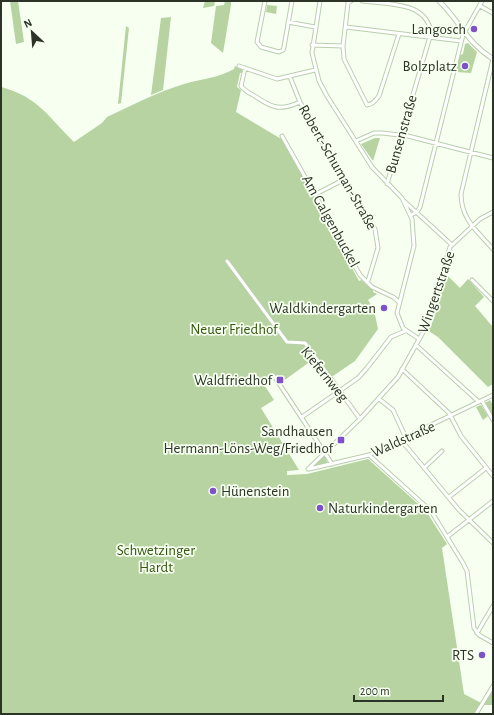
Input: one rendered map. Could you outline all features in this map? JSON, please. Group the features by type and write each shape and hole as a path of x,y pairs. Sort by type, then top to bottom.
{"street":[{"path":"265,1 258,39 259,45 277,52 281,52 284,47 292,1"},
{"path":"320,1 312,45 315,70 326,96 372,166 386,184 452,245"},
{"path":"351,1 348,3 343,46 344,59 367,105 374,103 379,96 399,34"},
{"path":"362,1 415,10 427,20 430,29 430,38"},
{"path":"439,1 478,49 493,59 461,191 463,212 493,249"},
{"path":"412,217 418,214 420,207 461,41 482,1"},
{"path":"480,6 493,13"},
{"path":"288,22 315,27"},
{"path":"346,27 461,41"},
{"name":"Bunsenstraße","path":"386,184 430,38"},
{"path":"312,45 343,46"},
{"path":"239,66 277,79 315,70"},
{"path":"245,68 241,86 258,98 271,106 278,108 291,106 300,102"},
{"name":"Robert-Schuman-Straße","path":"290,77 300,102 343,180 371,222 377,235 378,248 368,281"},
{"path":"356,142 374,133 401,135 493,158"},
{"name":"Am Galgenbuckel","path":"282,136 316,194 360,275 368,281 372,287 391,295 399,302"},
{"path":"316,194 343,180"},
{"path":"402,198 412,217 414,246 399,302 398,316 405,331 419,339"},
{"name":"Wingertstraße","path":"308,469 360,419 398,377 426,327 447,255 452,245 473,226 493,212"},
{"name":"Kiefernweg","path":"228,261 287,342 305,343 360,419"},
{"path":"472,280 493,301"},
{"path":"391,295 402,293"},
{"path":"302,417 363,374 391,337 405,331"},
{"path":"416,345 481,402 493,420"},
{"path":"402,369 451,416 461,436 493,476"},
{"path":"274,376 332,464"},
{"name":"Waldstraße","path":"308,469 369,455 493,395"},
{"path":"378,399 393,410 406,438"},
{"path":"401,440 469,520 493,543"},
{"path":"424,468 442,452"},
{"path":"369,455 428,508 467,571 472,622 477,633 493,643"},
{"path":"449,497 486,468"},
{"path":"447,537 493,501"},
{"path":"477,633 493,606"},
{"path":"476,714 493,686"}],"green space":[{"path":"10,1 18,1 24,42 16,44"},
{"path":"205,1 215,1 214,6 203,8"},
{"path":"225,1 231,1 231,5 223,53 211,43 216,6 224,5"},
{"path":"267,5 277,6 276,14 266,12"},
{"path":"171,17 163,90 151,95 161,18"},
{"path":"126,26 129,28 121,103 118,104"},
{"path":"468,43 477,52 471,73 456,72 460,55 463,54 465,44"},
{"name":"Schwetzinger Hardt","path":"235,66 243,70 243,73 240,73 237,87 241,90 236,112 283,140 359,281 361,280 377,294 368,300 374,310 378,329 355,361 330,378 315,358 282,382 277,375 263,383 274,400 261,408 299,470 287,471 287,475 307,474 368,459 426,511 447,544 442,548 464,694 483,704 493,687 493,705 483,705 476,714 1,714 1,87 25,96 34,102 74,142 102,123 107,117 126,108 174,87 222,74 234,69"},
{"path":"375,138 380,138 373,161 361,144"},
{"path":"445,275 448,276 460,288 468,279 484,297 475,306 493,327 493,384 488,387 438,337 427,330 428,325 431,326 437,306 434,305"},
{"path":"490,400 493,405 492,416 485,403"},
{"path":"481,405 488,416 483,420 476,407"},
{"path":"325,457 328,464 311,467"}],"place":[{"name":"Langosch","path":"474,29"},
{"name":"Bolzplatz","path":"465,66"},
{"name":"Waldkindergarten","path":"384,308"},
{"name":"Waldfriedhof","path":"280,380"},
{"name":"Sandhausen Hermann-Löns-Weg/Friedhof","path":"341,440"},
{"name":"Hünenstein","path":"213,491"},
{"name":"Naturkindergarten","path":"320,508"},
{"name":"RTS","path":"482,655"}],"park label":[{"name":"Neuer Friedhof","path":"234,329"}]}
